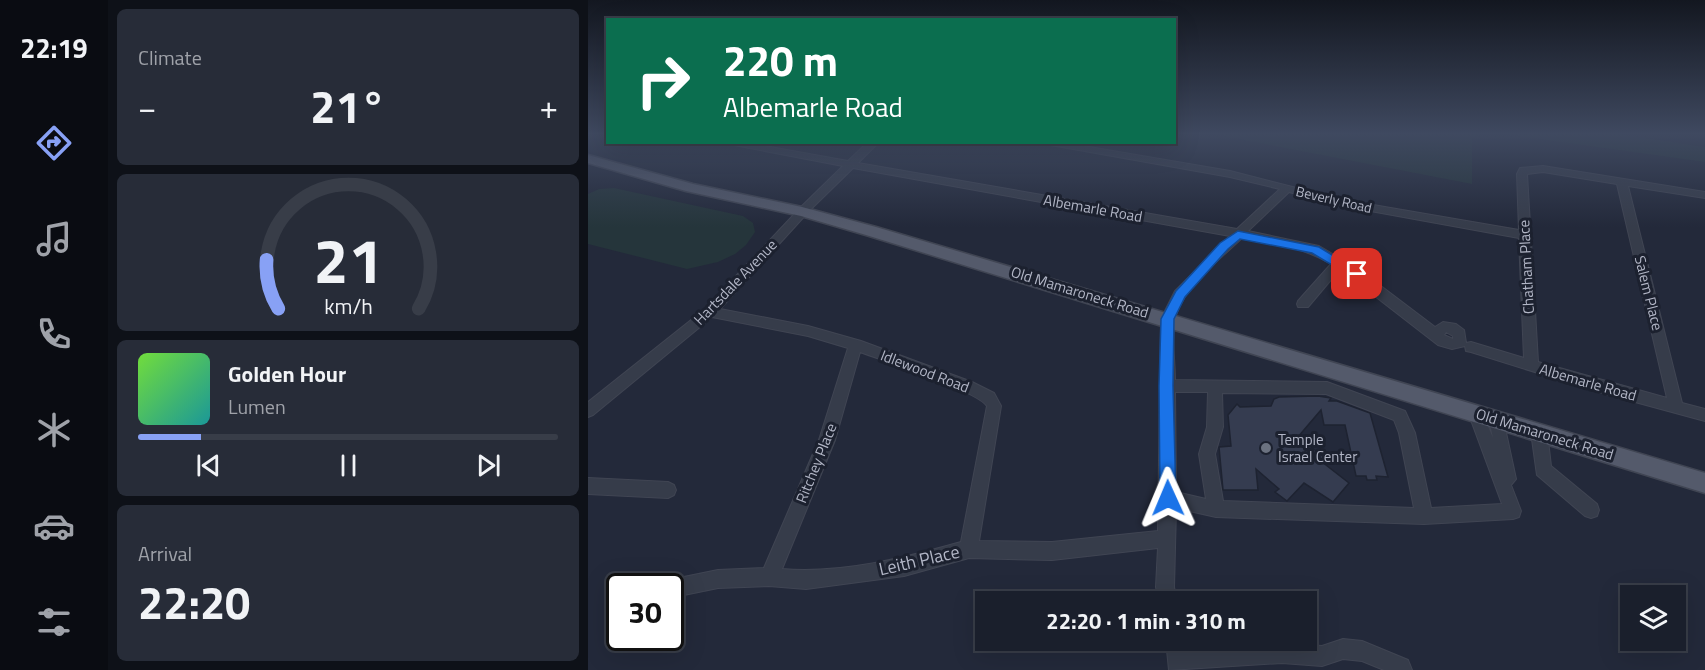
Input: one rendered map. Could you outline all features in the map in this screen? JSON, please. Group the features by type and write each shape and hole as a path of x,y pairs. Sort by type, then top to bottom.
{"main road":[{"name":"Old Mamaroneck Road","path":"607,164 691,188 802,212 871,231 1705,483"}],"street":[{"name":"Albemarle Road","path":"841,164 1298,244 1315,249 1338,263 1386,295 1417,323 1437,334"},
{"name":"Beverly Road","path":"1172,164 1230,174 1342,204 1524,235"},
{"name":"Hartsdale Avenue","path":"588,411 710,312 802,212 850,166"},
{"name":"Chatham Place","path":"1531,365 1522,174 1524,170 1543,169 1621,180"},
{"path":"1621,180 1705,195"},
{"name":"Salem Place","path":"1621,180 1676,406"},
{"path":"1166,591 1168,319 1180,294 1224,246 1287,188"},
{"path":"1303,304 1338,263"},
{"name":"Idlewood Road","path":"710,312 808,331 856,345 967,386 989,398 994,406 969,549"},
{"name":"Ritchey Place","path":"769,577 821,454 834,419 849,360 856,345"},
{"name":"Albemarle Road","path":"1471,347 1602,387 1705,415"},
{"path":"1166,386 1327,388 1400,417 1407,433 1424,516"},
{"path":"1215,388 1215,427 1207,454 1216,509"},
{"path":"1475,412 1513,511"},
{"path":"1497,419 1513,511"},
{"path":"1539,432 1543,470 1591,510"},
{"path":"588,486 668,490"},
{"path":"1168,498 1216,509 1424,516 1513,511"},
{"name":"Leith Place","path":"684,586 718,579 769,577 806,580 904,567 969,549 1052,551 1165,539"},
{"path":"1178,657 1282,653 1322,656 1344,649 1362,651 1401,667 1402,670"}],"shaded area":[{"path":"1370,164 1472,164 1472,184"},
{"path":"614,188 743,216 753,223 755,232 746,245 735,254 718,262 687,269 588,244 588,194 599,189"}],"building":[{"name":"Temple Israel Center","path":"1279,397 1331,398 1329,401 1337,401 1370,413 1388,477 1376,476 1377,480 1367,480 1366,476 1356,476 1345,425 1324,425 1321,410 1298,437 1324,457 1321,461 1349,483 1333,502 1304,483 1287,501 1275,492 1279,489 1256,469 1258,490 1223,490 1219,447 1231,446 1228,415 1237,404 1240,407 1271,406 1274,399"}],"place":[{"name":"Temple Israel Center","path":"1266,448"}],"route":[{"path":"1168,498 1166,386 1168,319 1180,294 1224,246 1238,235 1298,244 1315,249 1357,274"}]}
